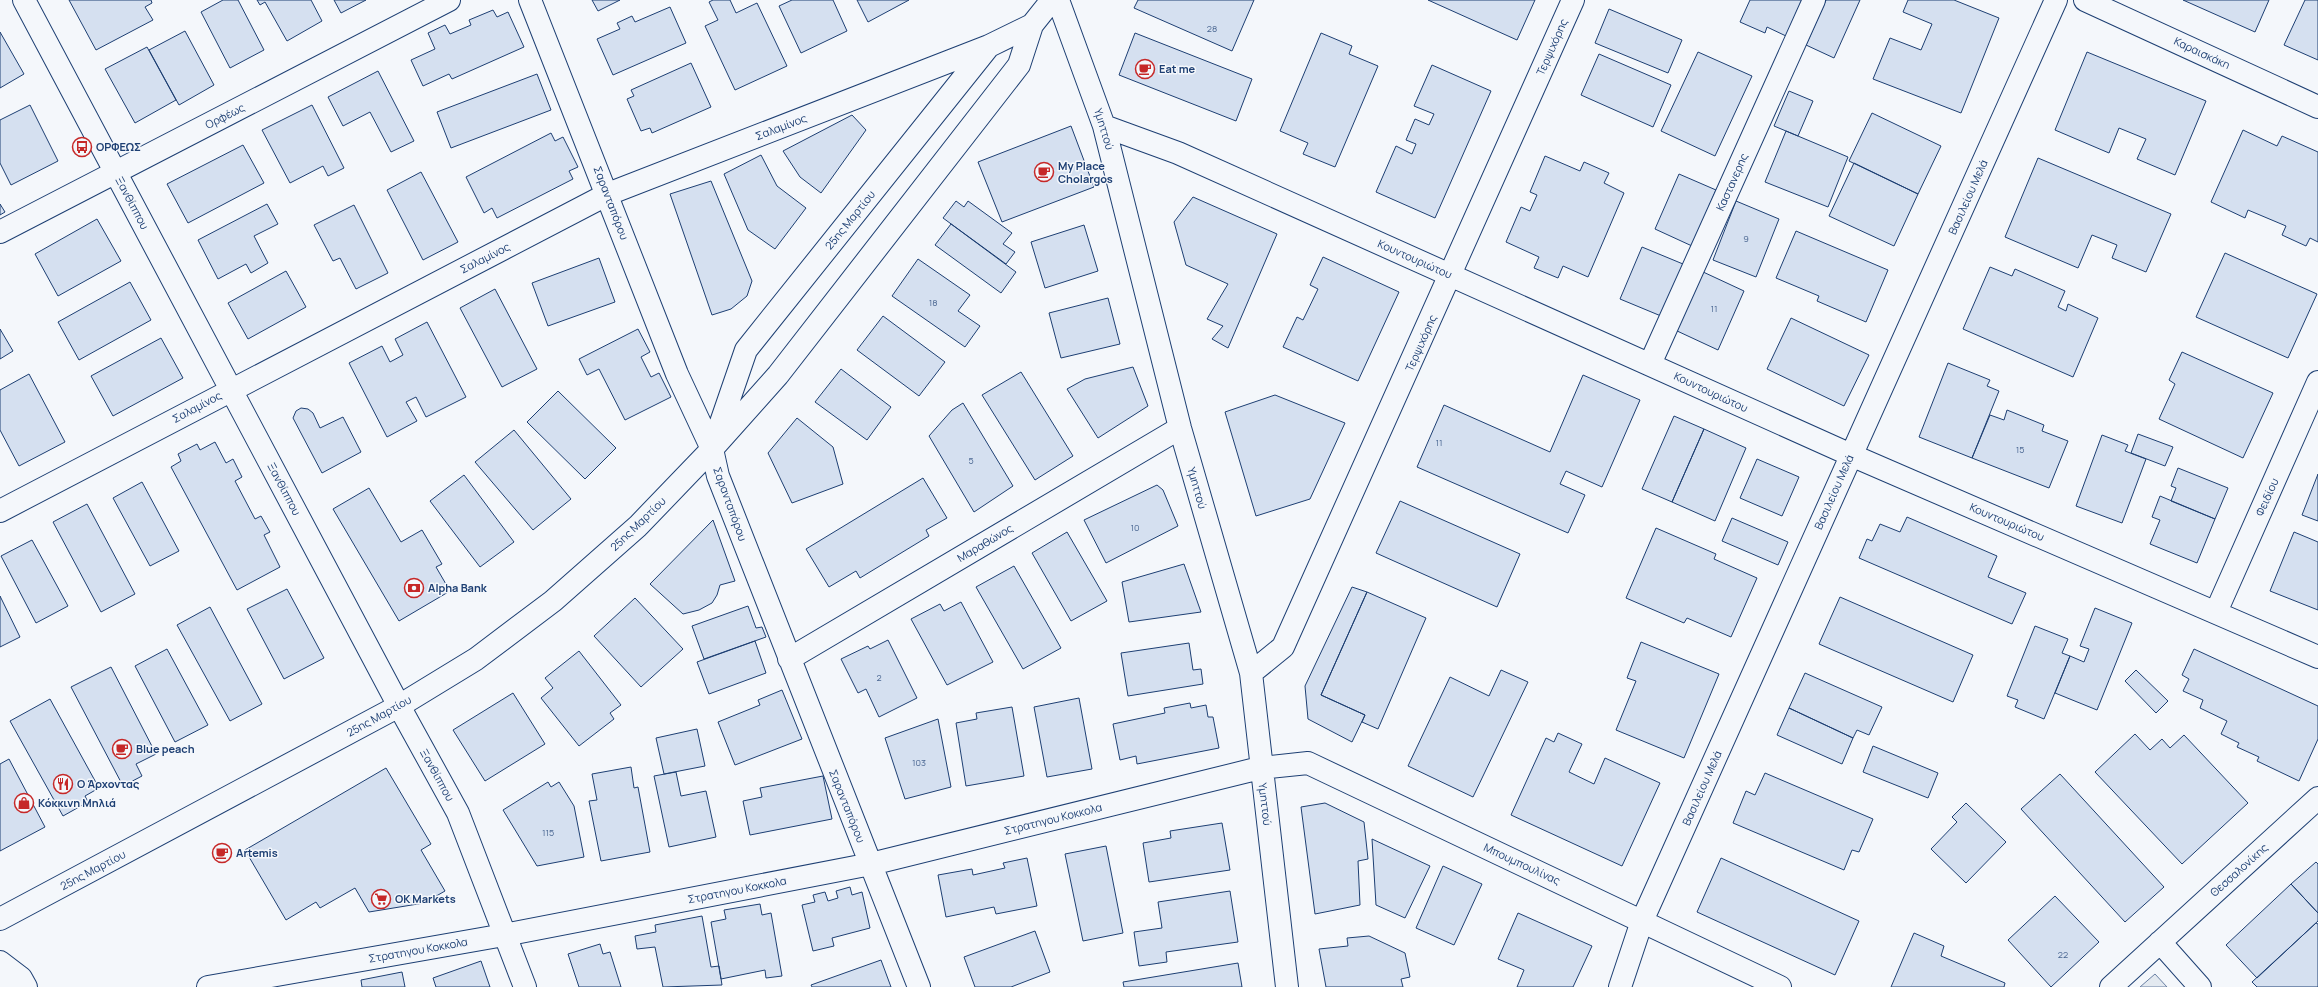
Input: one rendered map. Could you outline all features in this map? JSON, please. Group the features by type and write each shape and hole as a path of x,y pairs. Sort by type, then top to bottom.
{"street":[{"name":"Ξανθίππου","path":"24,0 399,706 458,813 524,987"},
{"name":"Ορφέως","path":"0,232 449,0"},
{"name":"Σαρανταπόρου","path":"530,0 608,194 677,374 712,449 718,476 919,987"},
{"name":"25ης Μαρτίου","path":"0,919 399,706 476,659 553,601 638,526 712,449 778,375 1019,65 1032,25 1052,0"},
{"name":"Υμηττού","path":"1058,0 1104,126 1180,428 1251,673 1260,768 1287,987"},
{"name":"Τερψιχόρης","path":"1251,673 1283,647 1573,0"},
{"name":"Καστανερης","path":"1650,364 1814,0"},
{"name":"Βασιλείου Μελά","path":"1620,987 1642,921 2056,0"},
{"name":"Καραισκάκη","path":"2085,0 2318,107"},
{"name":"25ης Μαρτίου","path":"712,449 746,350 989,46 1032,25"},
{"name":"Σαλαμίνος","path":"0,511 231,389 608,194 989,46"},
{"name":"Κουντουριώτου","path":"1104,126 1178,153 1851,455 2318,657"},
{"name":"Φειδίου","path":"2216,612 2318,382"},
{"name":"Μαραθώνος","path":"789,659 1180,428"},
{"name":"Μπουμπουλίνας","path":"1260,768 1308,762 1780,987"},
{"name":"Στρατηγου Κοκκολα","path":"208,987 504,935 870,864 1260,768"},
{"name":"Θεσσαλονίκης","path":"2111,987 2318,798"},
{"path":"2160,942 2200,987"},
{"path":"0,962 21,978 26,987"},
{"path":"0,970 0,983 2,987"}],"shaded area":[{"path":"2155,974 2167,987 2140,987"}],"building":[{"path":"69,0 151,0 152,3 145,7 153,20 96,50"},
{"path":"223,0 238,0 264,50 230,68 201,12"},
{"path":"257,0 311,0 322,21 287,41 265,2 260,5"},
{"path":"334,0 366,0 341,13"},
{"path":"592,0 620,0 598,11"},
{"path":"713,0 730,0 736,13 757,3 787,66 735,90 705,26 718,20 709,2"},
{"path":"792,0 833,0 847,31 801,53 779,6"},
{"path":"857,0 909,0 868,22"},
{"path":"1138,0 1254,0 1232,51 1134,8"},
{"path":"1428,0 1535,0 1517,40"},
{"path":"1750,0 1802,0 1786,36 1767,27 1765,33 1740,22"},
{"path":"1826,0 1860,0 1834,58 1806,45"},
{"path":"1908,0 1954,0 1999,18 1961,113 1873,79 1890,38 1921,50 1932,24 1903,12"},
{"path":"2183,0 2269,0 2255,32"},
{"path":"2305,0 2318,0 2318,60 2284,45"},
{"path":"670,7 686,43 613,75 597,39 620,29 617,23 632,16 635,22"},
{"path":"1609,9 1682,40 1668,73 1595,43"},
{"path":"493,10 497,17 508,12 524,47 452,79 449,74 423,86 411,60 435,49 428,33 445,25 450,34 471,25 469,20"},
{"path":"185,31 214,85 179,105 149,50"},
{"path":"0,32 24,74 0,88"},
{"path":"1135,33 1252,79 1236,121 1119,75"},
{"path":"1321,33 1352,46 1349,54 1378,66 1335,167 1303,154 1308,143 1280,131"},
{"path":"147,47 176,100 135,123 105,69"},
{"path":"1698,52 1752,76 1715,156 1661,131"},
{"path":"2087,52 2206,101 2175,175 2137,159 2146,139 2119,128 2109,153 2055,130"},
{"path":"1599,54 1671,85 1653,127 1581,95"},
{"path":"691,63 711,107 652,133 650,128 641,131 627,99 634,96 631,90"},
{"path":"1432,65 1491,91 1435,218 1376,192 1396,146 1412,154 1416,144 1406,140 1415,119 1429,125 1434,114 1414,106"},
{"path":"378,71 414,141 391,152 370,112 343,126 328,97"},
{"path":"537,74 551,110 451,148 437,112"},
{"path":"1789,91 1813,101 1798,136 1774,126"},
{"path":"30,105 58,161 11,185 0,163 0,120"},
{"path":"312,105 344,168 328,176 323,166 290,183 262,130"},
{"path":"1872,113 1941,146 1918,194 1849,161"},
{"path":"852,115 866,130 821,193 800,177 783,151"},
{"path":"1071,126 1094,187 1002,222 978,162"},
{"path":"2243,130 2277,146 2282,136 2318,152 2318,242 2310,238 2306,246 2282,235 2286,226 2248,210 2245,218 2211,202"},
{"path":"1786,131 1848,157 1828,207 1765,182"},
{"path":"551,133 555,141 563,137 578,167 569,171 573,179 497,218 492,208 484,213 466,177"},
{"path":"243,145 264,183 188,223 167,184"},
{"path":"761,155 777,186 806,208 775,249 748,230 724,174"},
{"path":"1545,156 1580,171 1584,162 1609,173 1604,183 1624,193 1588,277 1563,266 1558,278 1534,268 1539,257 1506,242 1521,207 1530,211 1537,195 1530,192"},
{"path":"2038,158 2171,214 2146,272 2112,258 2117,245 2092,235 2078,268 2005,237"},
{"path":"1854,163 1918,194 1894,246 1829,216"},
{"path":"421,172 458,242 423,260 387,190"},
{"path":"1679,174 1716,190 1692,246 1655,229"},
{"path":"711,181 752,281 747,296 731,309 712,315 670,194"},
{"path":"1193,197 1277,234 1228,348 1212,339 1223,326 1207,319 1228,284 1186,265 1174,222"},
{"path":"956,201 964,207 968,201 1012,233 1003,244 1015,252 1006,264 943,218"},
{"path":"1736,201 1779,219 1756,277 1713,260"},
{"path":"0,204 5,212 0,215"},
{"path":"267,204 278,224 254,236 268,263 251,273 246,264 218,279 198,240"},
{"path":"354,205 388,273 356,289 340,258 333,261 314,225"},
{"path":"97,219 121,261 58,296 35,254"},
{"path":"951,224 1016,272 1001,293 935,245"},
{"path":"1084,225 1098,271 1045,288 1031,242"},
{"path":"1796,231 1888,270 1866,322 1817,301 1819,296 1776,278"},
{"path":"1642,247 1683,264 1661,316 1620,299"},
{"path":"2225,253 2317,294 2288,358 2196,317"},
{"path":"1323,257 1399,292 1358,381 1283,347 1297,317 1303,320 1318,289 1310,285"},
{"path":"599,258 615,302 548,326 532,283"},
{"path":"918,259 970,295 958,311 980,326 965,347 892,296"},
{"path":"1990,267 2012,276 2015,269 2065,291 2058,307 2066,311 2068,304 2098,318 2073,377 1963,329"},
{"path":"286,271 306,307 248,339 228,303"},
{"path":"1701,271 1744,291 1718,350 1675,330"},
{"path":"130,282 151,320 79,360 58,322"},
{"path":"495,289 537,369 502,387 460,308"},
{"path":"1108,298 1120,344 1061,358 1049,313"},
{"path":"883,316 945,362 919,396 857,350"},
{"path":"1791,318 1869,355 1844,406 1767,369"},
{"path":"427,322 466,397 426,417 416,397 406,402 417,421 387,437 349,363 382,346 390,362 403,355 395,339"},
{"path":"0,329 13,351 0,359"},
{"path":"638,329 650,352 641,357 651,377 659,373 671,397 625,420 599,369 587,375 579,359"},
{"path":"161,338 183,378 113,416 91,376"},
{"path":"2182,352 2273,393 2243,458 2159,419 2175,384 2169,380"},
{"path":"1948,363 1990,380 1987,386 1999,391 1972,458 1919,437"},
{"path":"1133,367 1148,406 1098,438 1067,389 1085,379"},
{"path":"841,369 891,407 867,440 815,402"},
{"path":"1021,372 1073,456 1035,480 982,395"},
{"path":"29,374 65,442 19,466 0,430 0,390"},
{"path":"1583,375 1640,400 1602,487 1566,471 1560,484 1585,495 1568,533 1417,467 1444,405 1550,452"},
{"path":"558,391 616,448 585,479 527,422"},
{"path":"1275,395 1345,423 1310,499 1256,516 1225,412"},
{"path":"963,403 1013,486 974,512 929,436 952,410"},
{"path":"301,408 308,409 313,413 320,428 343,417 361,452 322,473 293,418 296,411"},
{"path":"2007,410 2044,425 2042,431 2068,441 2049,488 1972,458 1990,415 2004,420"},
{"path":"1674,416 1704,429 1672,502 1642,489"},
{"path":"797,418 833,447 843,484 792,503 768,453"},
{"path":"1704,429 1746,448 1715,521 1672,502"},
{"path":"514,430 571,499 533,530 475,462"},
{"path":"2138,434 2173,447 2165,466 2131,453"},
{"path":"2102,435 2128,445 2125,451 2146,459 2122,523 2076,506"},
{"path":"215,442 226,463 233,459 242,477 235,481 255,519 261,516 270,532 264,535 280,567 237,590 171,467 181,461 178,454 197,444 200,450"},
{"path":"1757,459 1799,477 1782,516 1740,498"},
{"path":"2178,468 2228,488 2215,519 2171,501 2176,488 2171,486"},
{"path":"2318,474 2318,521 2302,515"},
{"path":"464,475 514,542 480,567 430,501"},
{"path":"923,478 947,518 926,530 929,536 860,578 856,571 829,587 806,549"},
{"path":"142,482 179,551 150,566 113,498"},
{"path":"1157,485 1163,490 1178,526 1106,563 1084,520"},
{"path":"369,488 401,542 422,530 442,564 436,567 450,591 399,621 333,509"},
{"path":"2160,496 2215,519 2197,563 2150,544 2160,520 2152,517"},
{"path":"1400,501 1520,554 1497,607 1376,553"},
{"path":"87,504 135,594 101,612 53,522"},
{"path":"1907,517 1997,556 1988,577 2026,593 2012,624 1859,558 1867,539 1872,541 1880,524 1900,532"},
{"path":"1732,518 1788,542 1778,565 1722,541"},
{"path":"713,520 735,581 720,585 717,595 712,603 699,610 683,614 650,584"},
{"path":"1656,528 1716,554 1714,559 1757,578 1731,637 1687,618 1684,623 1626,598"},
{"path":"1067,532 1107,601 1071,621 1032,553"},
{"path":"2294,532 2318,542 2318,610 2270,591"},
{"path":"32,540 68,606 36,623 1,556"},
{"path":"1184,564 1201,612 1129,622 1122,582"},
{"path":"1014,566 1061,648 1023,669 976,587"},
{"path":"1352,587 1367,592 1321,695 1365,715 1352,742 1308,719 1305,686"},
{"path":"287,589 324,658 284,679 247,609"},
{"path":"1367,592 1426,618 1378,729 1362,722 1365,715 1321,695"},
{"path":"0,596 20,637 0,647"},
{"path":"1840,597 1973,655 1953,702 1819,644"},
{"path":"635,598 683,649 641,687 594,636"},
{"path":"961,602 993,662 947,685 911,619 940,604 944,611"},
{"path":"748,606 756,628 762,627 766,637 704,659 692,626"},
{"path":"210,607 262,704 230,721 177,625"},
{"path":"2095,608 2132,623 2097,710 2055,693 2070,656 2084,662 2089,649 2080,646"},
{"path":"2035,626 2068,639 2062,653 2070,656 2044,719 2015,707 2018,700 2007,696"},
{"path":"888,640 917,698 879,717 866,689 858,693 841,659 868,646 870,649"},
{"path":"755,641 766,673 709,694 697,662"},
{"path":"1641,642 1719,674 1684,758 1616,730 1636,681 1627,678"},
{"path":"1189,643 1193,670 1201,669 1203,684 1128,696 1121,653"},
{"path":"167,649 208,725 175,742 135,666"},
{"path":"2194,649 2318,706 2318,739 2299,781 2257,761 2259,757 2237,747 2239,743 2221,734 2227,721 2200,708 2203,700 2183,691 2189,679 2182,675"},
{"path":"579,651 621,705 610,713 614,719 579,746 541,698 553,688 545,678"},
{"path":"111,667 156,754 136,764 142,776 123,786 71,687"},
{"path":"1501,670 1528,682 1473,797 1408,766 1450,677 1489,696"},
{"path":"2136,670 2168,701 2156,713 2125,681"},
{"path":"1805,673 1882,707 1869,735 1857,730 1853,738 1789,708"},
{"path":"782,690 802,739 735,765 718,722 760,705 758,700"},
{"path":"513,693 545,744 485,781 453,730"},
{"path":"1079,698 1092,769 1047,777 1034,707"},
{"path":"50,699 99,788 85,796 88,802 63,816 10,721"},
{"path":"1190,703 1191,708 1206,705 1208,717 1213,717 1219,748 1137,764 1136,756 1120,760 1113,724 1165,713 1164,708"},
{"path":"1012,707 1024,776 966,786 956,723 977,719 976,713"},
{"path":"1789,708 1853,738 1842,764 1777,735"},
{"path":"938,719 951,787 905,799 885,738"},
{"path":"697,729 705,766 664,774 656,738"},
{"path":"1558,733 1582,744 1569,772 1594,784 1605,758 1660,783 1622,866 1511,815 1546,738 1554,742"},
{"path":"2135,734 2150,750 2162,739 2170,748 2184,735 2248,803 2182,864 2095,772"},
{"path":"1873,746 1938,773 1928,798 1863,772"},
{"path":"9,759 45,827 0,851 0,764"},
{"path":"631,767 634,788 638,787 650,852 601,861 589,801 597,800 592,774"},
{"path":"386,768 431,844 421,850 445,891 424,903 369,912 355,888 320,908 316,902 286,920 245,850"},
{"path":"676,772 681,796 706,791 716,837 669,847 654,776"},
{"path":"1765,773 1873,819 1859,852 1852,850 1844,870 1733,823 1746,791 1755,795"},
{"path":"2060,774 2164,887 2125,922 2021,809"},
{"path":"823,776 832,819 750,835 743,801 762,797 760,788"},
{"path":"548,782 551,787 559,782 574,806 584,857 537,866 503,810"},
{"path":"1325,803 1364,822 1368,859 1358,861 1360,905 1315,914 1301,807"},
{"path":"1966,803 2006,842 1966,883 1931,849 1957,822 1952,817"},
{"path":"1222,823 1230,870 1149,882 1143,843 1171,838 1170,831"},
{"path":"1372,839 1430,866 1405,918 1376,905"},
{"path":"1106,846 1123,933 1083,941 1065,854"},
{"path":"1027,858 1037,906 996,914 994,907 946,917 938,875 972,869 973,875 1005,868 1003,863"},
{"path":"1721,858 1859,921 1835,975 1697,912"},
{"path":"2316,862 2318,864 2318,913 2291,884"},
{"path":"1443,866 1482,884 1454,945 1416,928"},
{"path":"2291,884 2318,913 2318,921 2257,978 2226,945"},
{"path":"850,887 852,895 862,892 870,928 832,938 834,946 813,951 802,905 815,902 813,895 825,892 828,901 838,898 836,891"},
{"path":"1230,891 1238,942 1166,952 1167,962 1139,966 1134,932 1162,928 1158,902"},
{"path":"2055,896 2099,942 2051,987 2008,940"},
{"path":"760,904 762,915 771,913 782,976 766,978 765,970 721,979 711,922 726,919 724,910"},
{"path":"1518,913 1592,946 1573,987 1517,987 1524,970 1498,959"},
{"path":"702,916 711,967 719,966 722,985 663,987 655,947 637,949 635,936 656,932 655,925"},
{"path":"2316,923 2318,924 2318,987 2257,987 2252,982"},
{"path":"1035,931 1050,972 1011,987 975,987 964,957"},
{"path":"1914,933 1944,946 1941,956 2005,983 2004,987 1891,987"},
{"path":"1369,936 1405,953 1410,977 1401,979 1403,987 1326,987 1319,949 1348,946 1347,938"},
{"path":"600,944 603,954 610,952 621,987 579,987 568,954"},
{"path":"881,960 891,987 812,987 811,985"},
{"path":"481,961 490,987 436,987 433,978"},
{"path":"1238,963 1242,987 1124,987 1123,982"},
{"path":"402,972 405,987 362,987 361,980"}],"place":[{"name":"Eat me","path":"1145,69"},
{"name":"ΟΡΦΕΩΣ","path":"82,147"},
{"name":"My Place Cholargos","path":"1044,172"},
{"name":"Alpha Bank","path":"414,588"},
{"name":"Blue peach","path":"122,749"},
{"name":"Ο Άρχοντας","path":"63,784"},
{"name":"Κόκκινη Μηλιά","path":"24,803"},
{"name":"Artemis","path":"222,853"},
{"name":"OK Markets","path":"381,899"}]}
